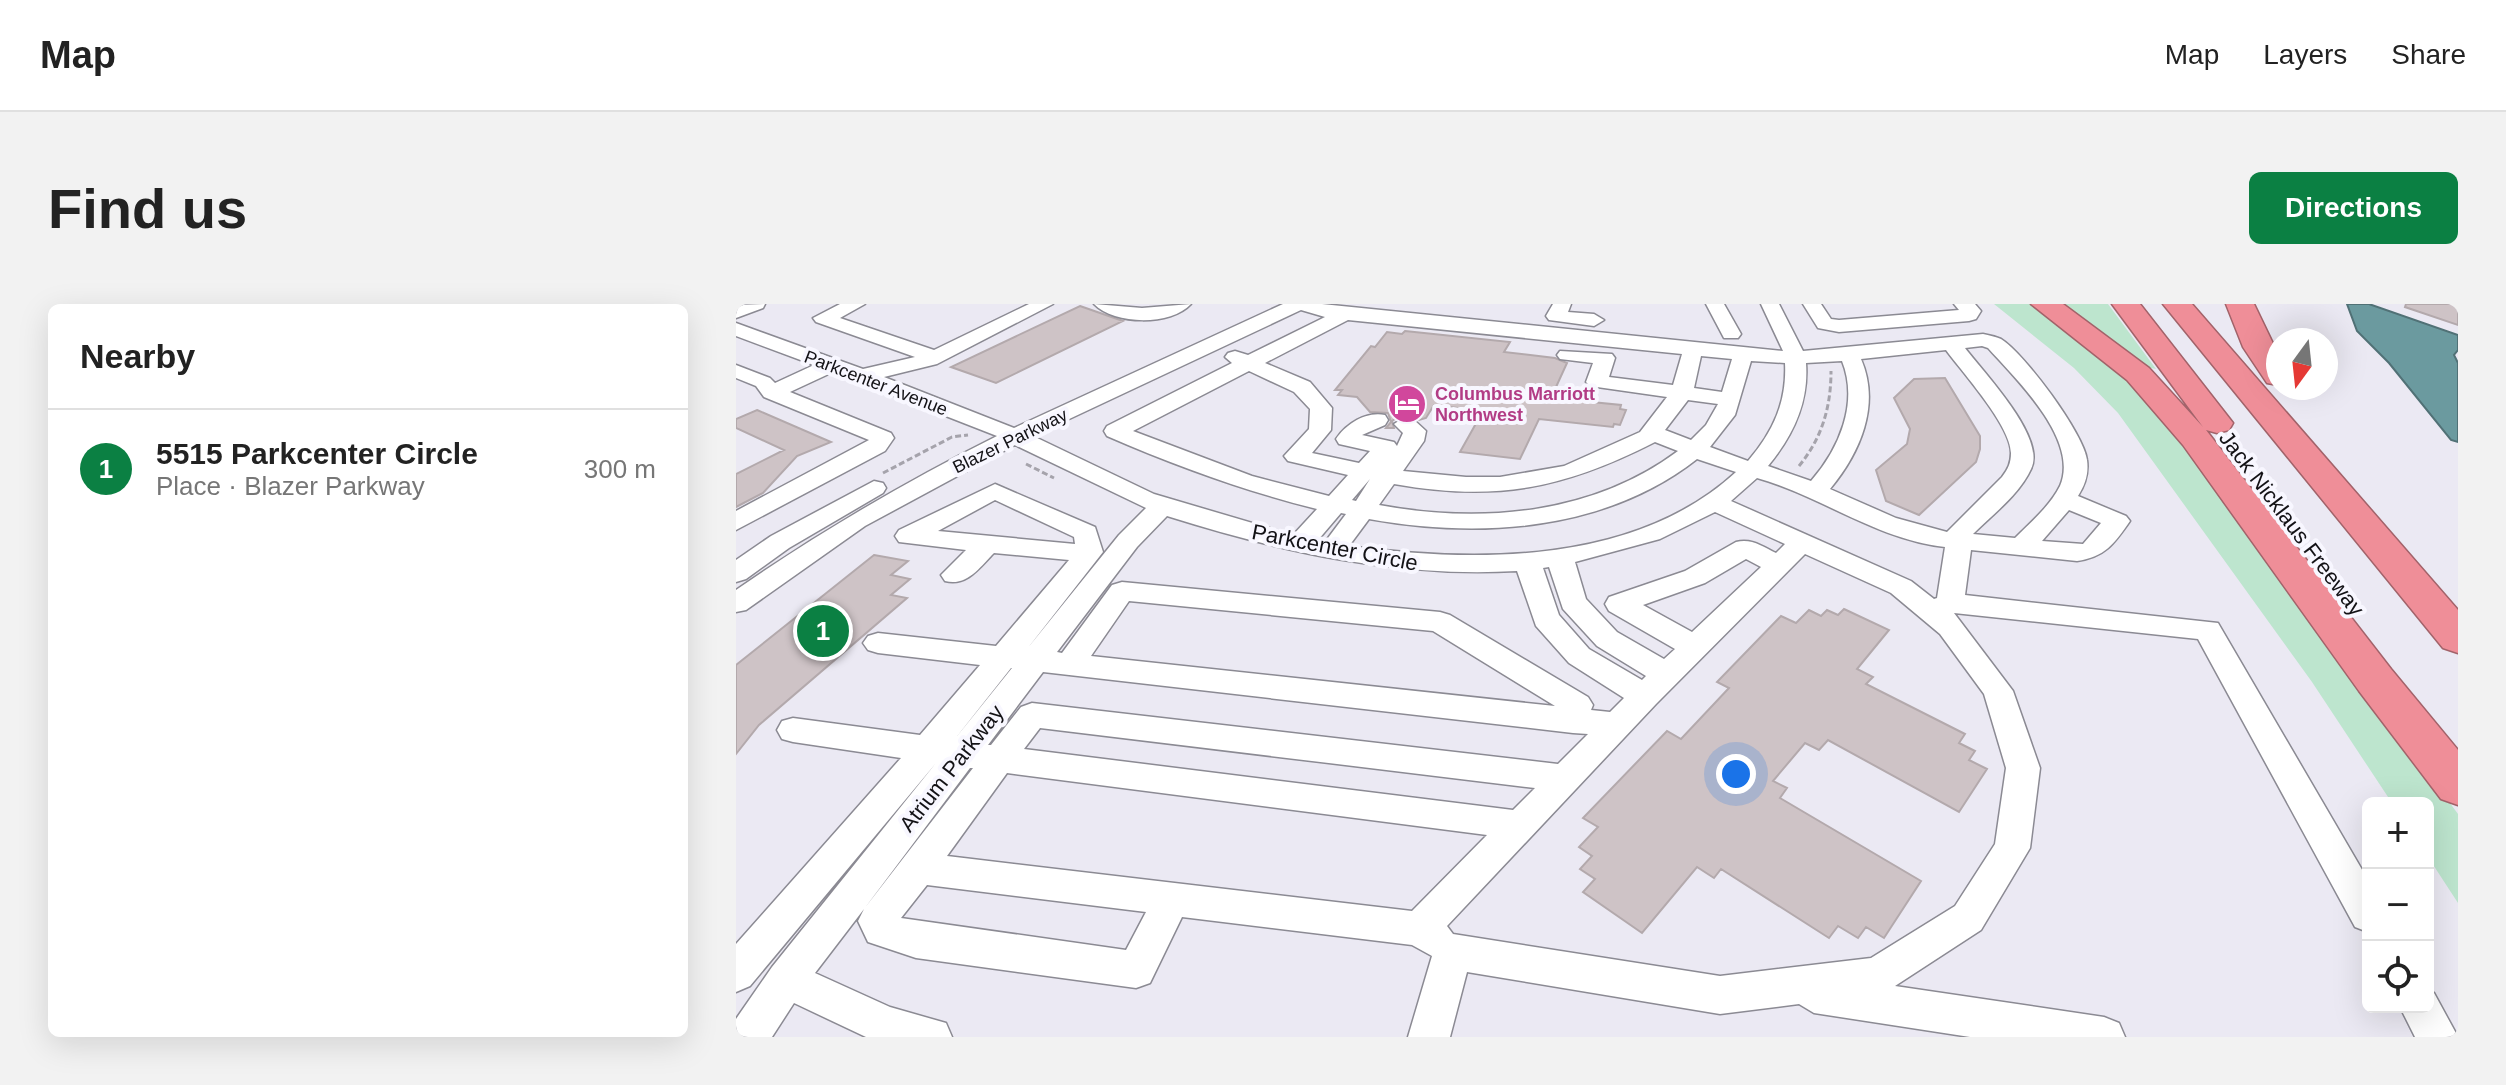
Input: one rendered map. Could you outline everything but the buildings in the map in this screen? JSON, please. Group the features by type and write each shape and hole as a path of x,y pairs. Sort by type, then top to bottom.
{"highway":[{"path":"2045,304 2138,374 2195,438 2375,680 2458,785"},
{"name":"Jack Nicklaus Freeway","path":"2126,304 2458,743"},
{"path":"2177,304 2458,638"},
{"path":"2240,304 2266,359"},
{"path":"2295,400 2343,468 2445,593 2458,623"}],"street":[{"path":"736,312 756,304"},
{"path":"856,304 823,318 932,358"},
{"path":"1103,304 1131,313 1156,315 1182,304"},
{"name":"Blazer Parkway","path":"736,603 852,523 1006,433 1266,304"},
{"path":"1300,304 1319,311 1534,333 1525,351 1693,349 1758,338"},
{"name":"Blazer Parkway","path":"736,573 852,499 1300,304"},
{"path":"1374,304 1508,313"},
{"path":"1562,304 1556,316 1758,338"},
{"path":"1715,304 1758,338 1795,358 1983,340 1995,344 2052,413 2069,439 2077,459 2076,475 2064,499 2021,548"},
{"name":"Parkcenter Circle","path":"1006,433 1163,506 1299,545 1436,567 1492,567 1560,557 1622,544 1671,525 1714,502 1755,469 1779,438 1798,385 1795,358 1758,338 1770,304"},
{"path":"1812,304 1825,324 1839,326 1969,315 1972,311 1963,304"},
{"path":"905,394 906,379 932,358 1031,306"},
{"path":"1345,314 1115,431 1176,459 1260,485 1363,511 1426,521 1513,522 1593,505 1646,485 1694,449 1719,423 1758,338"},
{"name":"Parkcenter Avenue","path":"736,329 1006,433"},
{"path":"918,868 1419,929 1453,952 1720,995 1877,976 1968,918 2012,848 2023,768 1998,691 1950,627 1941,608 1960,532 2011,482 2021,467 2023,451 2017,432 1952,344"},
{"path":"1210,345 1302,387 1321,408 1320,430 1296,456 1260,485"},
{"path":"1654,434 1651,433 1682,393 1693,349"},
{"path":"1609,350 1597,382 1730,399"},
{"path":"1815,491 1838,462 1857,417 1859,380 1849,354"},
{"path":"859,376 932,358"},
{"path":"736,394 768,387 831,365"},
{"path":"736,371 883,438 877,446 812,478 736,522"},
{"path":"1347,439 1354,430 1377,420"},
{"path":"1332,551 1363,511 1378,474 1396,449 1415,431 1405,424"},
{"path":"1316,433 1396,449"},
{"path":"1296,456 1378,474 1494,487 1569,472 1654,434 1815,491 1887,523 1932,538 1958,543 2091,551 2117,521 2064,499"},
{"path":"1569,472 1593,505"},
{"path":"1299,545 1337,505 1378,474"},
{"path":"1494,487 1496,522"},
{"path":"736,973 928,749 1019,659 1090,552 1086,533 995,491 908,536 1088,554"},
{"path":"1714,502 1790,553"},
{"name":"Atrium Parkway","path":"748,1037 786,980 961,754 1019,659 1163,506"},
{"path":"955,575 988,544"},
{"path":"1695,647 1619,604 1695,577 1745,548 1790,553 1901,587 1941,608 2208,630 2362,904"},
{"path":"1419,929 1790,553"},
{"path":"1560,557 1573,602 1656,686"},
{"path":"1527,561 1546,619 1579,656 1656,686"},
{"path":"1070,664 1122,591 1440,622 1577,705 1573,721"},
{"path":"878,643 1617,725"},
{"path":"1172,899 1136,970 916,940 881,930 877,921 1032,715 1566,778"},
{"path":"793,730 1519,825"},
{"path":"1429,1037 1453,952"},
{"path":"786,980 887,1026 931,1037"},
{"path":"1776,988 2104,1037"},
{"path":"2423,1013 2437,1037"}],"green space":[{"path":"1994,304 2037,304 2133,378 2188,445 2458,814 2458,903 2434,866 2434,797 2388,797 2312,682 2118,413 2074,368"},
{"path":"2053,304 2108,304 2156,369 2133,364"}],"water":[{"path":"2347,304 2369,304 2458,335 2458,350 2454,355 2458,363 2458,442 2451,440 2389,363 2357,331"}],"place":[{"name":"Columbus Marriott Northwest","path":"1407,404"},
{"name":"5515 Parkcenter Circle","path":"823,631"}]}
